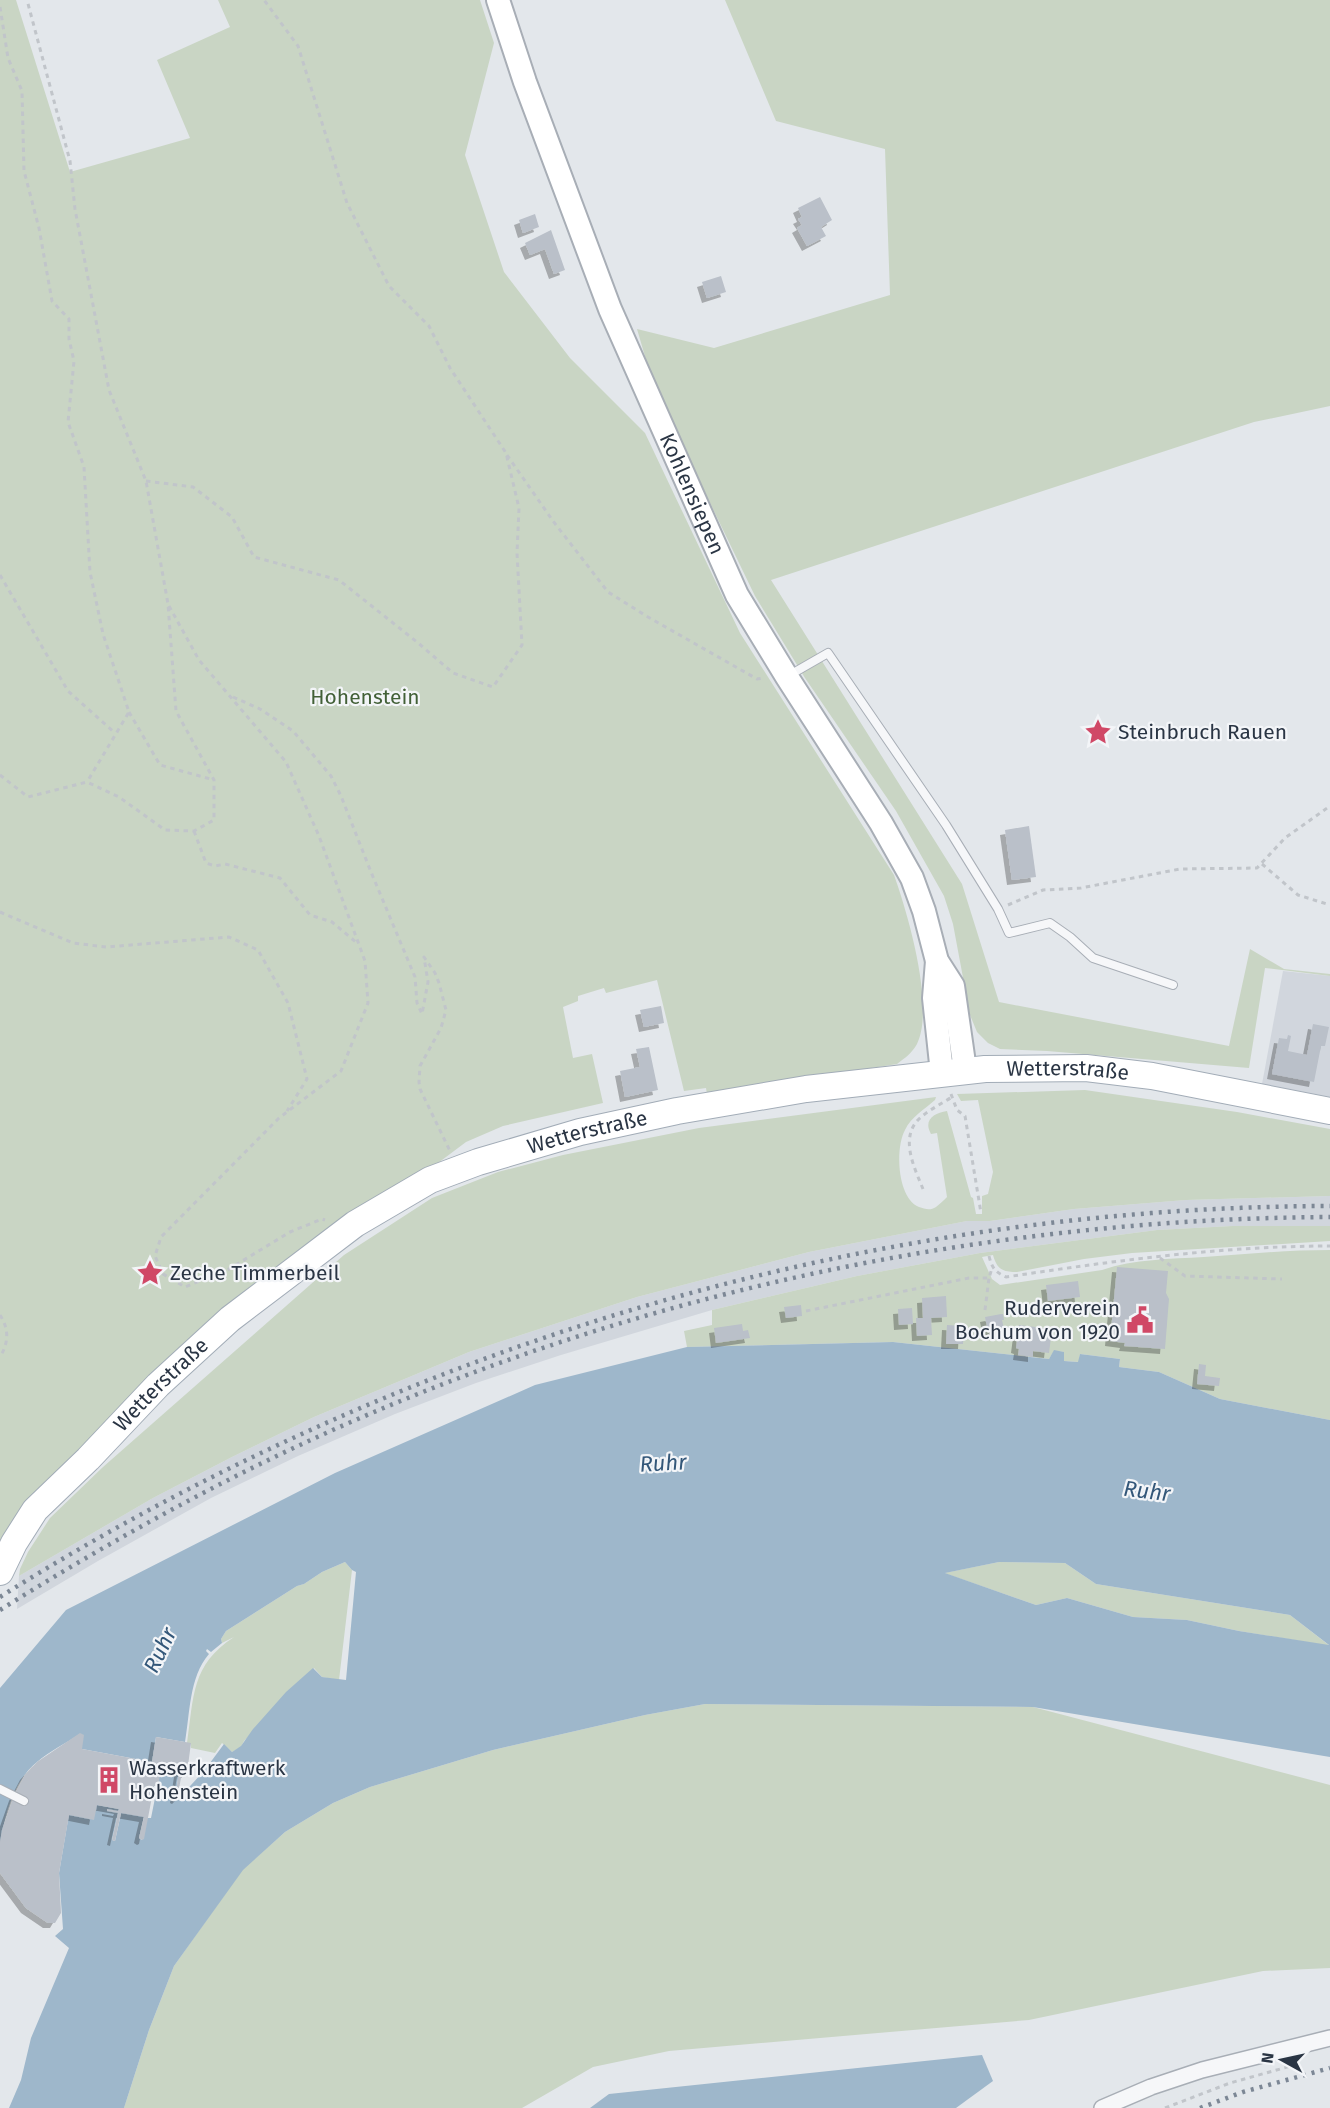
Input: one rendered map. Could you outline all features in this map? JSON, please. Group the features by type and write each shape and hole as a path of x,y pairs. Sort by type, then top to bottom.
{"main road":[{"name":"Wetterstraße","path":"0,1572 14,1543 35,1510 88,1459 158,1385 230,1318 355,1224 430,1180 459,1169 549,1140 677,1111 806,1089 954,1072 1032,1067 1086,1068 1152,1076 1330,1111"}],"street":[{"name":"Kohlensiepen","path":"498,0 525,82 610,309 737,595 881,823 912,878 924,911 937,961 934,998 954,1072"},
{"path":"1102,2108 1151,2087 1202,2070 1330,2038"}],"lane":[{"path":"787,677 828,653 946,825 998,909 1009,933 1050,923 1093,958 1173,985"},
{"path":"0,1788 24,1801"}],"path":[{"path":"0,775 28,796 87,782 118,797 165,830 194,831 214,820 214,780 176,711 168,604 146,481 109,390 75,209 70,161 27,0"},
{"path":"264,0 298,46 347,203 389,286 429,326 450,368 553,521 608,592 757,678 787,677"},
{"path":"0,8 8,58 22,91 24,171 39,228 52,302 69,319 69,339 74,361 68,422 84,467 90,572 103,634 129,712 160,765 214,780"},
{"path":"146,481 193,487 232,517 254,557 339,580 453,674 493,687 522,645 517,553 519,508 506,453"},
{"path":"0,575 68,691 115,733"},
{"path":"168,604 199,660 286,762 319,836 365,961 368,1003 341,1071 284,1115 161,1237 155,1256 163,1274 185,1287 229,1269 290,1232 322,1219 355,1224"},
{"path":"230,696 260,709 293,731 331,776 342,796 370,872 415,977 417,1003 423,1014 428,982 424,957 440,983 446,1010 444,1022 420,1066 418,1082 459,1169"},
{"path":"87,782 129,712"},
{"path":"998,909 1043,890 1082,888 1180,868 1257,868 1285,838 1330,806"},
{"path":"194,831 206,863 215,866 225,864 280,878 310,915 332,922 358,944"},
{"path":"1262,864 1298,895 1330,905"},
{"path":"0,912 73,943 106,947 229,937 258,950 288,1003 308,1079 284,1115"},
{"path":"954,1072 952,1097 957,1110 965,1116 981,1213"},
{"path":"922,1189 911,1160 909,1137 913,1125 920,1118 952,1097"},
{"path":"989,1256 992,1268 997,1274 1006,1277 1118,1260 1298,1246 1330,1246"},
{"path":"1159,1257 1185,1276 1282,1279"},
{"path":"985,1310 992,1268"},
{"path":"806,1311 969,1278 989,1278"},
{"path":"0,1315 7,1334 0,1357"},
{"path":"1165,2108 1230,2083 1297,2065"}],"shaded area":[{"path":"1283,971 1330,976 1330,1097 1262,1084"},
{"path":"1330,1196 1330,1226 1232,1226 1157,1230 980,1253 857,1276 712,1310 561,1355 476,1383 395,1414 298,1456 211,1498 17,1609 19,1576 153,1498 232,1457 314,1417 469,1352 637,1297 809,1252 967,1221 990,1221 1074,1209 1186,1200"}],"green space":[{"name":"Hohenstein","path":"0,0 16,0 70,172 190,138 157,60 230,27 218,0 480,0 494,43 465,155 504,272 570,358 645,433 740,633 894,875 918,960 923,1007 922,1028 917,1044 911,1053 897,1064 707,1094 706,1088 684,1091 657,980 606,993 604,988 578,996 578,1001 563,1007 573,1058 592,1054 603,1103 503,1126 466,1142 438,1163 356,1211 174,1353 17,1518 0,1547"},
{"path":"725,0 1330,0 1330,406 1254,422 771,580 962,884 999,1002 1229,1046 1250,949 1284,969 1330,974 1330,976 1265,968 1249,1068 1000,1049 988,1043 977,1032 970,1015 953,924 944,896 896,811 805,678 755,596 654,387 637,329 714,348 890,295 885,149 776,121"},
{"path":"1085,1090 1237,1112 1330,1129 1330,1196 1186,1200 1074,1209 990,1221 967,1221 809,1252 637,1297 469,1352 314,1417 153,1498 19,1576 28,1552 50,1518 103,1467 344,1255 432,1198 498,1172 563,1155 699,1128 936,1097 911,1121 902,1138 899,1160 906,1194 919,1207 927,1209 936,1207 947,1197 937,1133 931,1134 928,1125 934,1115 947,1111 976,1214 982,1214 982,1196 988,1194 993,1172 978,1100 961,1101 957,1094"},
{"path":"1232,1226 1330,1226 1330,1241 1132,1253 1084,1259 1017,1272 1001,1269 996,1264 993,1255 982,1257 992,1279 1000,1285 1153,1260 1330,1250 1330,1420 1220,1399 1159,1372 1119,1367 1120,1359 1080,1354 1079,1362 1064,1361 1064,1352 1054,1351 1049,1359 893,1342 687,1347 684,1331 712,1325 712,1310 857,1276 980,1253 1157,1230"},
{"path":"345,1562 352,1570 339,1680 322,1677 314,1668 244,1741 241,1747 232,1752 222,1743 215,1753 191,1748 191,1744 187,1743 197,1683 210,1659 234,1637 222,1643 221,1639 226,1631 297,1586"},
{"path":"999,1562 1065,1563 1096,1584 1290,1615 1330,1646 1187,1620 1133,1617 1067,1598 1036,1605 944,1573"},
{"path":"705,1704 1033,1707 1330,1785 1330,1968 1263,1971 1029,2020 669,2051 593,2067 522,2108 124,2108 149,2030 174,1966 242,1870 285,1832 333,1803 370,1787 493,1750 645,1715"}],"water":[{"name":"Ruhr","path":"893,1342 1049,1359 1054,1350 1064,1352 1064,1361 1078,1362 1080,1354 1120,1359 1119,1367 1159,1372 1220,1399 1330,1420 1330,1757 1033,1707 705,1704 645,1715 493,1750 370,1787 333,1803 285,1832 243,1870 174,1966 149,2030 124,2108 9,2108 21,2080 31,2038 69,1948 55,1936 63,1929 59,1873 69,1814 97,1805 119,1809 112,1840 115,1841 122,1809 144,1816 139,1838 142,1840 147,1818 151,1818 161,1768 179,1772 175,1798 178,1799 204,1771 224,1744 232,1752 241,1746 286,1692 313,1668 322,1677 346,1680 356,1572 345,1562 322,1572 226,1631 221,1639 222,1643 211,1652 207,1649 206,1651 209,1654 202,1663 191,1696 185,1742 156,1737 152,1762 82,1749 80,1734 42,1758 22,1778 17,1788 8,1810 0,1843 0,1688 66,1610 335,1473 535,1385 687,1347","holes":["999,1562 1065,1563 1096,1584 1290,1615 1329,1645 1239,1631 1187,1620 1133,1617 1067,1598 1036,1605 945,1573"]},
{"path":"982,2055 993,2081 956,2108 590,2108 609,2094"}],"building":[{"path":"820,197 832,220 821,227 826,236 807,246 797,228 802,225 798,219 802,217 798,208"},
{"path":"535,214 539,227 523,233 519,220"},
{"path":"551,230 565,270 554,274 545,249 530,255 525,243"},
{"path":"721,276 726,292 707,298 702,282"},
{"path":"1029,826 1036,877 1012,880 1005,830"},
{"path":"661,1006 664,1023 644,1027 640,1010"},
{"path":"1313,1024 1329,1027 1325,1046 1321,1046 1314,1082 1272,1074 1279,1038 1287,1039 1288,1035 1291,1036 1288,1051 1307,1055"},
{"path":"649,1047 658,1090 625,1097 620,1071 640,1067 636,1049"},
{"name":"Ruderverein Bochum von 1920","path":"1117,1267 1168,1271 1166,1293 1169,1299 1165,1349 1124,1346 1125,1343 1110,1341"},
{"path":"1078,1281 1080,1297 1048,1301 1046,1285"},
{"path":"946,1296 947,1317 931,1318 932,1335 917,1336 916,1318 923,1318 922,1298"},
{"path":"801,1305 802,1316 786,1318 784,1307"},
{"path":"912,1308 913,1324 899,1325 898,1309"},
{"path":"1003,1314 1004,1329 988,1332 985,1317"},
{"path":"742,1324 743,1331 748,1330 750,1338 716,1343 714,1328"},
{"path":"947,1325 964,1326 963,1344 946,1344"},
{"path":"1019,1325 1052,1329 1049,1353 1033,1351 1033,1357 1018,1355 1019,1349 1016,1348"},
{"path":"1199,1364 1206,1365 1205,1376 1220,1378 1219,1386 1197,1384"},
{"path":"80,1733 84,1735 82,1749 152,1762 156,1737 191,1743 187,1773 182,1772 179,1789 186,1790 177,1799 175,1798 179,1772 161,1768 158,1786 154,1786 142,1840 139,1838 144,1817 121,1813 115,1841 112,1840 118,1813 107,1811 107,1809 118,1811 119,1809 97,1805 94,1820 69,1815 59,1873 61,1913 55,1923 48,1923 26,1908 0,1873 2,1830 14,1796 25,1775 37,1762"}],"railway":[{"path":"0,1597 152,1508 309,1431 471,1364 638,1308 807,1264 980,1232 1154,1213 1330,1206"},
{"path":"0,1610 183,1503 246,1471 373,1413 504,1362 637,1318 773,1282 911,1254 1051,1234 1190,1222 1330,1217"},
{"path":"1200,2108 1243,2092 1330,2068"}],"place":[{"name":"Steinbruch Rauen","path":"1098,732"},
{"name":"Zeche Timmerbeil","path":"150,1273"},
{"name":"Ruderverein Bochum von 1920","path":"1140,1320"},
{"name":"Wasserkraftwerk Hohenstein","path":"109,1780"}]}
